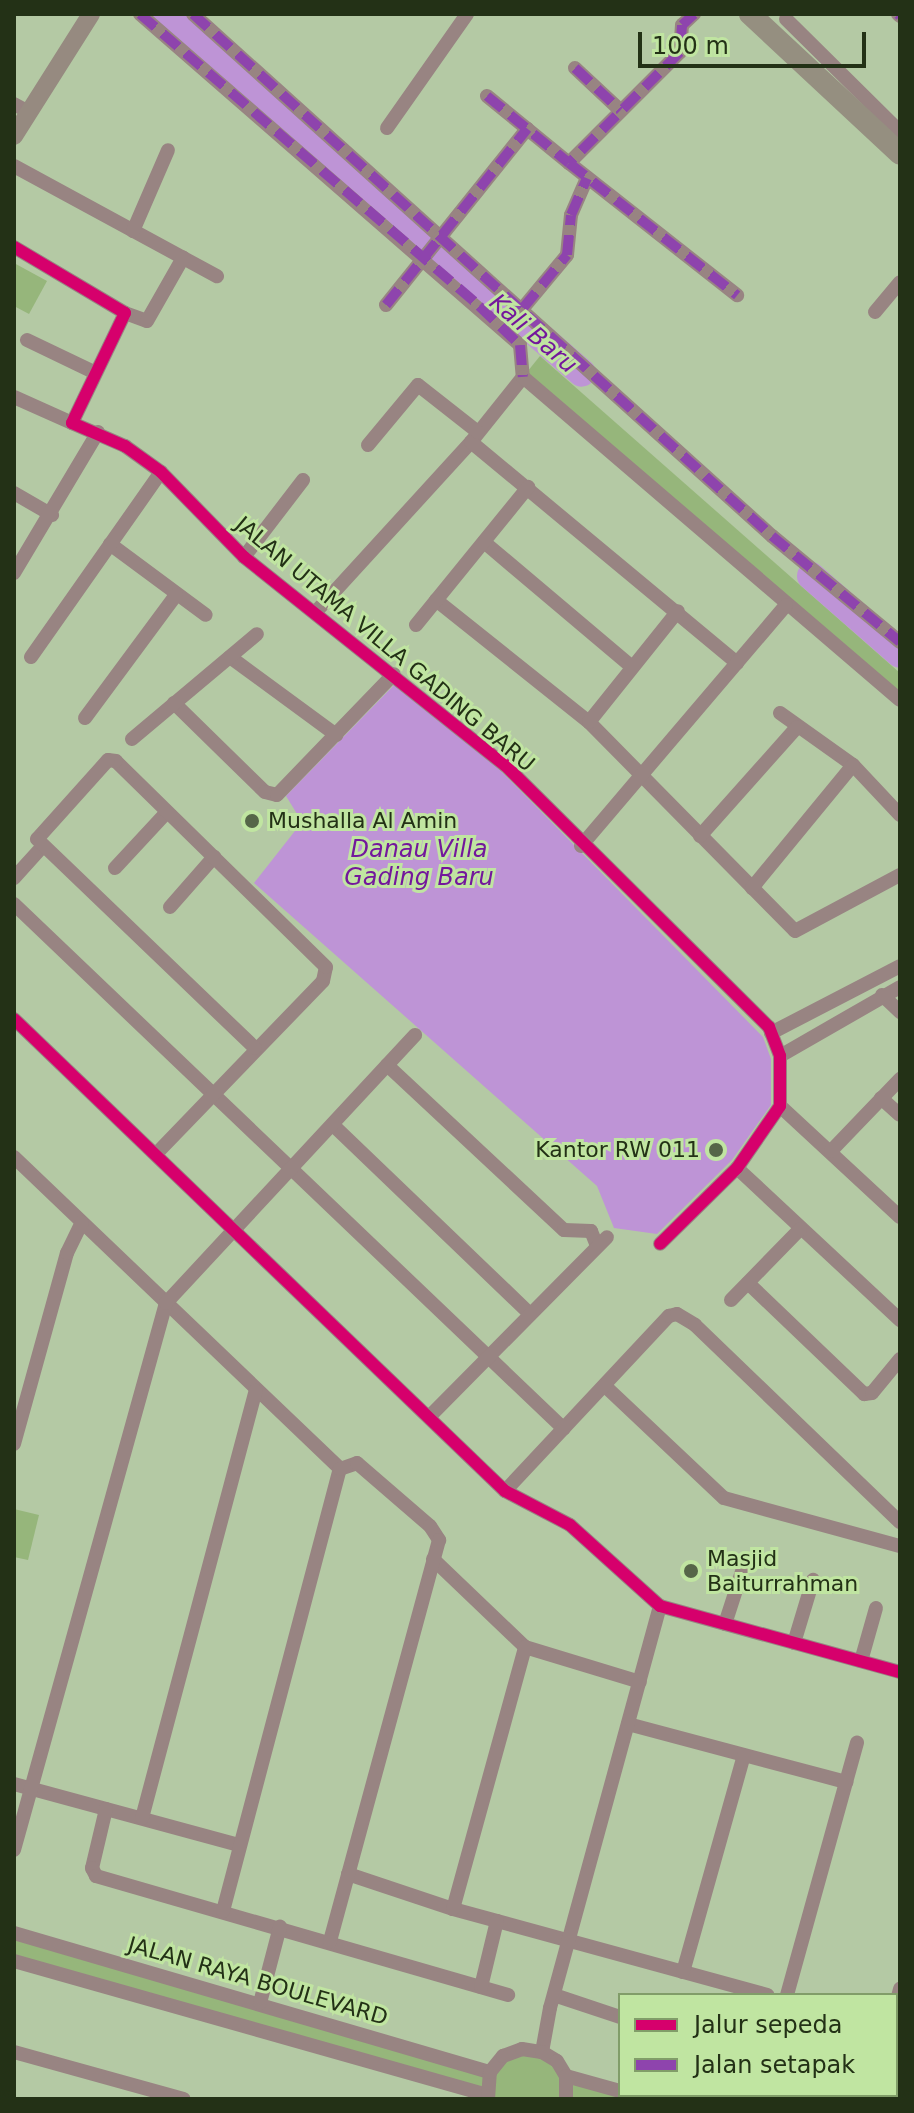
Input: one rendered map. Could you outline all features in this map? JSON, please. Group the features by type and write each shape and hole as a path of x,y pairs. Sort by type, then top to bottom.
{"main road":[{"path":"750,14 783,23 900,154"}],"street":[{"path":"14,136 22,108 91,14"},
{"path":"140,14 515,340 520,345 523,377 900,700"},
{"path":"193,14 523,308 772,536 900,642"},
{"path":"387,128 467,14"},
{"path":"569,163 682,50 682,25 694,14"},
{"path":"783,23 900,132"},
{"path":"575,68 620,110"},
{"path":"487,96 737,295"},
{"path":"888,119 900,107"},
{"path":"386,305 444,237 527,129"},
{"path":"133,231 168,150"},
{"path":"14,166 217,276"},
{"path":"523,308 567,255 571,215 587,178"},
{"path":"14,247 125,313 147,321 183,258"},
{"path":"875,312 900,282"},
{"path":"72,423 125,313"},
{"path":"515,340 535,319"},
{"path":"27,340 96,373"},
{"path":"316,612 474,437 523,377"},
{"path":"368,445 416,385 528,487 737,663"},
{"name":"JALAN UTAMA VILLA GADING BARU","path":"14,397 98,432 161,472 244,557 505,765 581,846 770,1030"},
{"path":"14,573 52,515 98,432"},
{"path":"31,657 161,472"},
{"path":"244,557 303,480"},
{"path":"416,625 528,487"},
{"path":"14,493 52,515"},
{"path":"484,542 632,667"},
{"path":"110,544 206,615"},
{"path":"85,718 176,595"},
{"path":"436,600 589,722 797,932 900,875"},
{"path":"581,846 786,605"},
{"path":"589,722 678,611"},
{"path":"132,739 257,634"},
{"path":"230,657 336,735"},
{"path":"174,703 270,795 277,795 394,674"},
{"path":"780,713 853,765 900,815"},
{"path":"700,836 797,727"},
{"path":"156,1154 323,981 326,967 116,761 108,760 37,835 42,847 255,1048"},
{"path":"752,888 853,765"},
{"path":"115,868 167,812"},
{"path":"14,878 42,847"},
{"path":"170,907 214,857"},
{"path":"14,904 210,1095 564,1429"},
{"path":"660,1244 737,1168 780,1106 780,1056 770,1030 900,966"},
{"path":"780,1056 830,1031 882,995 900,987"},
{"path":"882,995 900,1012"},
{"path":"14,1019 233,1231 431,1415 505,1491 570,1525 660,1606 900,1672"},
{"path":"14,1850 166,1303 415,1035"},
{"path":"387,1065 564,1230 591,1231 602,1241 431,1415"},
{"path":"831,1151 900,1079"},
{"path":"881,1098 900,1115"},
{"path":"780,1106 900,1217"},
{"path":"333,1125 530,1314"},
{"path":"16,1162 340,1469"},
{"path":"737,1168 900,1320"},
{"path":"14,1444 67,1253 82,1222"},
{"path":"731,1300 800,1229"},
{"path":"748,1283 864,1394 872,1393 900,1359"},
{"path":"505,1491 669,1316 684,1316 900,1522"},
{"path":"605,1386 724,1498 900,1546"},
{"path":"142,1818 256,1391"},
{"path":"330,1941 439,1540 430,1526 357,1463 340,1469"},
{"path":"223,1911 340,1469"},
{"path":"433,1559 525,1647 640,1682"},
{"path":"725,1624 746,1559"},
{"path":"794,1643 813,1580"},
{"path":"542,2052 554,1995 660,1606"},
{"path":"861,1661 876,1608"},
{"path":"453,1909 525,1647"},
{"path":"628,1724 846,1782"},
{"path":"788,1993 857,1743"},
{"path":"683,1972 744,1755"},
{"path":"14,1784 238,1845"},
{"path":"106,1809 93,1873 508,1995"},
{"path":"348,1874 453,1909 760,1993"},
{"path":"481,1987 497,1921"},
{"path":"260,2003 280,1927"},
{"name":"JALAN RAYA BOULEVARD","path":"14,1933 490,2072"},
{"path":"14,1961 487,2097 490,2072 503,2056 522,2049 542,2052 566,2076 618,2090"},
{"path":"554,1995 618,2016"},
{"path":"14,2052 176,2098"},
{"path":"566,2076 566,2099"}],"green space":[{"path":"14,263 47,281 29,314 14,306"},
{"path":"540,356 900,673 900,702 523,377"},
{"path":"14,1509 39,1515 28,1560 14,1557"},
{"path":"14,1933 490,2072 503,2056 542,2052 566,2076 618,2091 618,2097 647,2099 488,2099 14,1961"}],"water":[{"name":"Danau Villa Gading Baru","path":"395,684 500,770 763,1037 771,1059 771,1105 732,1160 657,1234 614,1228 597,1186 254,883 302,822 286,796"}],"waterway":[{"name":"Kali Baru","path":"166,14 582,373"},
{"name":"Kali Baru","path":"811,576 900,654"}],"marked path":[{"path":"140,14 479,306 520,345 523,377"},
{"path":"193,14 772,536 900,642"},
{"path":"694,14 682,25 680,52 569,163 737,295"},
{"path":"575,68 620,110"},
{"path":"487,96 569,163"},
{"path":"386,305 527,129"},
{"path":"523,308 567,255 571,215 587,178"}],"cycle path":[{"path":"14,247 125,313 72,423 125,446 161,472 244,557 505,765 769,1027 780,1056 780,1106 737,1168 660,1244"},
{"path":"14,1019 505,1491 570,1525 660,1606 900,1672"}],"place":[{"name":"Mushalla Al Amin","path":"252,821"},
{"name":"Kantor RW 011","path":"716,1150"},
{"name":"Masjid Baiturrahman","path":"691,1571"}]}
